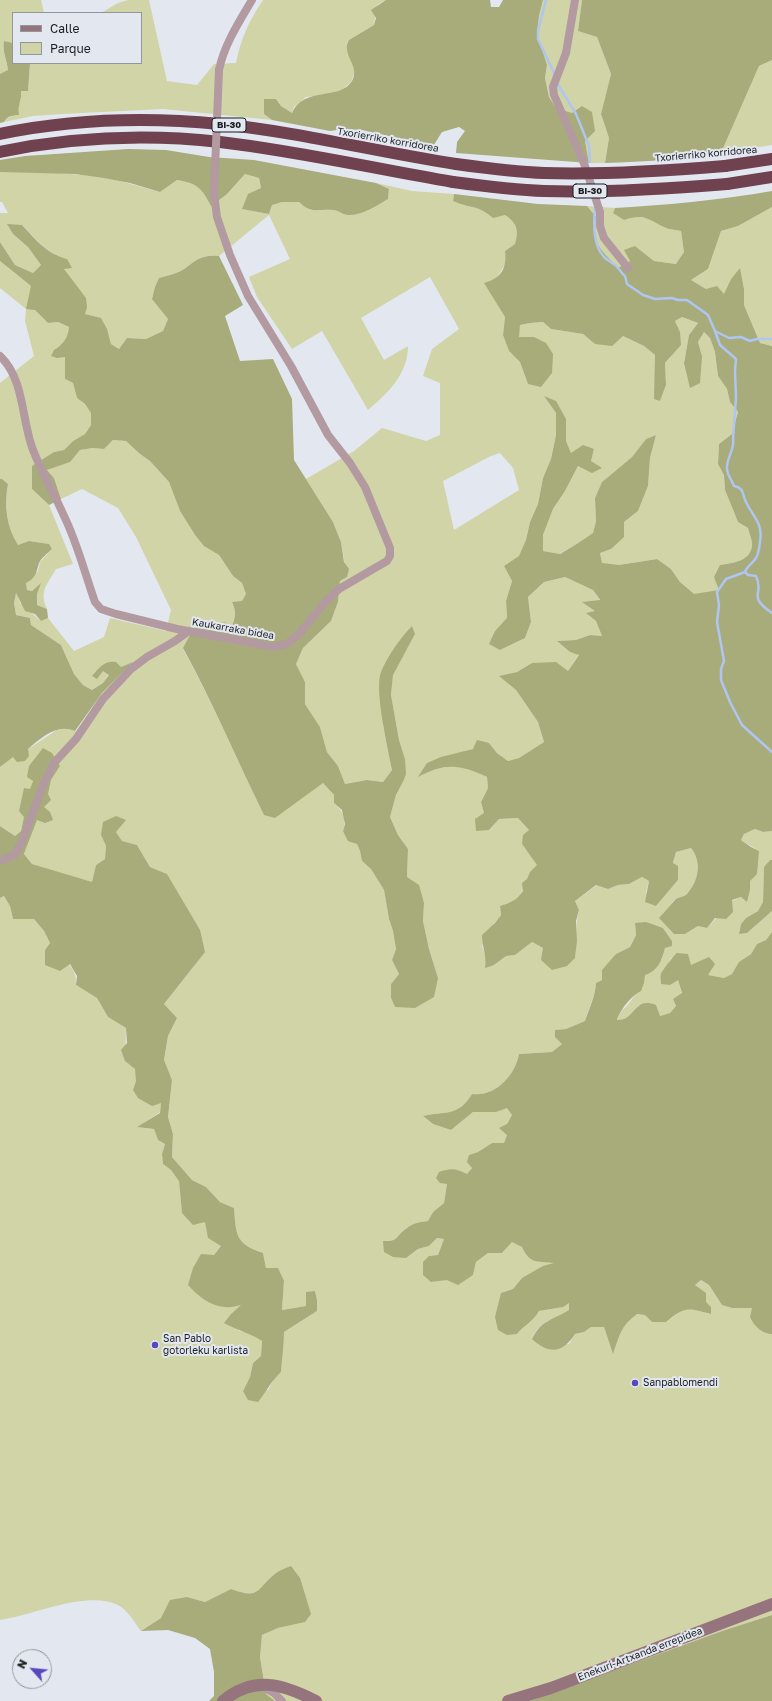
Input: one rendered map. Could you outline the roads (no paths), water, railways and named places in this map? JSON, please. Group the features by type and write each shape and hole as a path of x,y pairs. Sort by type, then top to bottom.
{"highway":[{"name":"Txorierriko korridorea","path":"0,134 87,122 143,120 195,122 258,129 456,164 544,173 628,173 725,166 772,159"},
{"name":"BI-30","path":"0,152 35,146 88,140 143,138 200,140 256,147 453,182 543,191 628,191 727,184 772,177"}],"street":[{"name":"Kaukarraka bidea","path":"0,356 8,363 16,380 32,448 47,484 65,516 95,602 101,609 116,614 189,631 274,648 288,644 299,634 326,601 339,589 387,561 390,556 390,548 365,487 350,463 328,435 291,366 248,296 230,255 217,216 214,194 219,70 223,54 231,37 252,0"},
{"path":"575,0 566,53 553,87 554,95 585,166 600,212 600,226 604,238 628,268"},
{"path":"0,861 14,855 21,844 44,783 54,763 76,738 103,699 131,669 147,657 189,631"},
{"name":"Enekuri-Artxanda errepidea","path":"508,1701 551,1688 772,1604"},
{"path":"223,1701 232,1693 256,1685 268,1684 284,1688 307,1700"},
{"path":"256,1685 274,1693 282,1701"}],"waterway":[{"path":"546,0 538,31 538,39 555,75"},
{"path":"557,83 576,114 589,146 590,162"},
{"path":"595,206 594,219 597,246 604,257 616,266 625,276 627,284 643,295 655,299 672,298 687,300 708,315 715,331 729,338 741,337 750,341 757,339 772,339"},
{"path":"715,331 720,345 736,359 736,398 733,443 727,465 727,471 734,486 742,490 746,502 759,525 761,535 758,554 745,572 748,575 756,576 759,587 758,598 764,607 772,613"},
{"path":"745,572 726,579 717,592 719,605 717,622 724,661 721,669 721,680 742,725 772,752"}],"place":[{"name":"San Pablo gotorleku karlista","path":"155,1345"},
{"name":"Sanpablomendi","path":"635,1383"}]}
